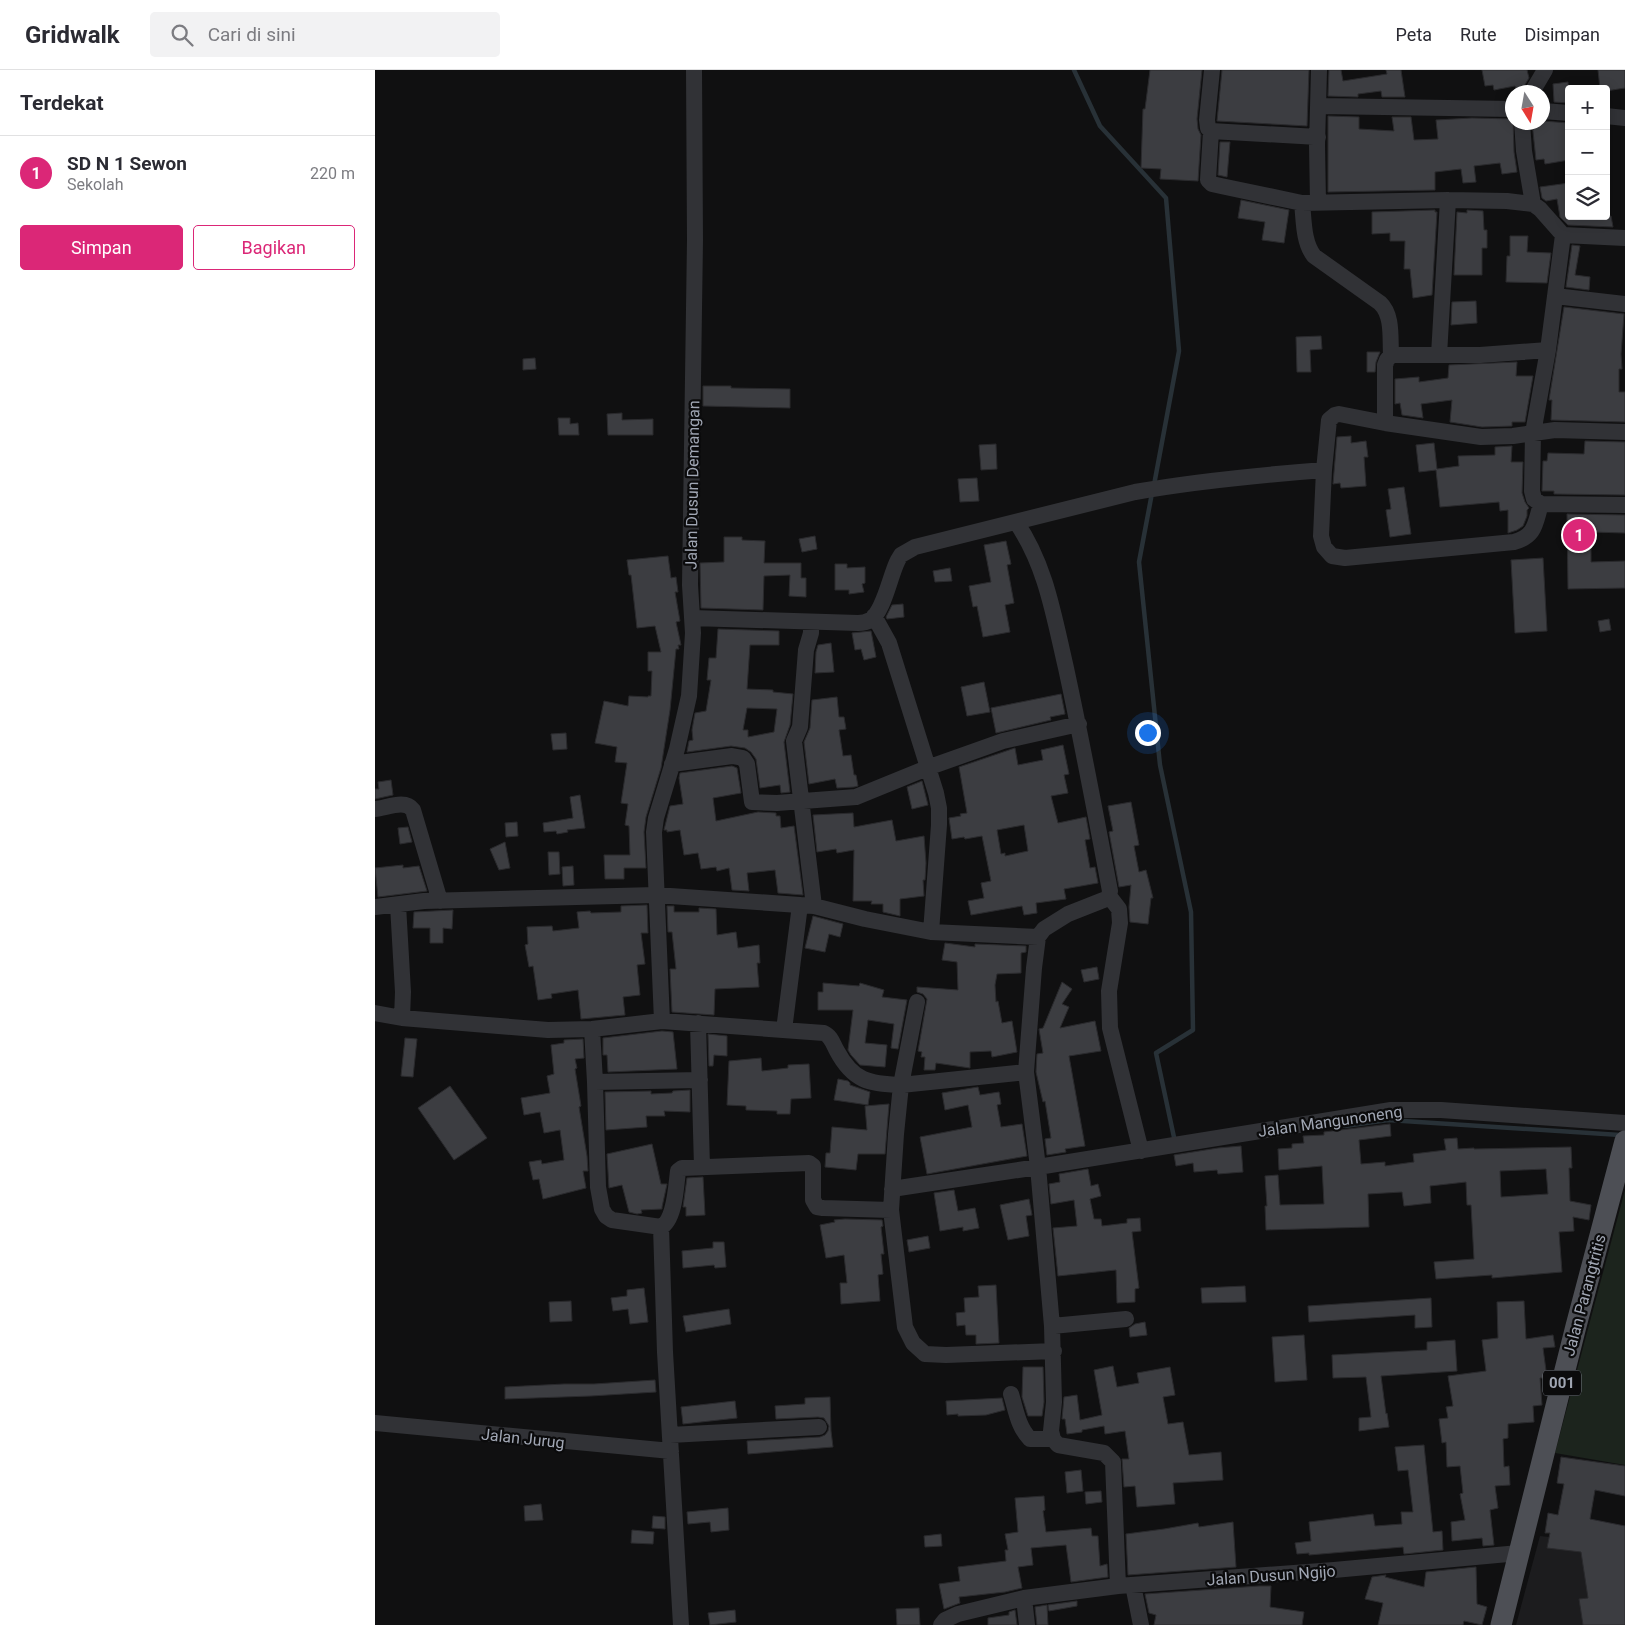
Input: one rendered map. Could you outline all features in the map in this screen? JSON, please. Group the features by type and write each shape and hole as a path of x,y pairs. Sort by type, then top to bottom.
{"main road":[{"name":"Jalan Parangtritis","path":"1501,1625 1576,1326 1625,1141"}],"street":[{"name":"Jalan Dusun Demangan","path":"662,1021 654,832 656,818 689,696 693,633 690,585 695,240 694,70"},
{"path":"1212,70 1207,120 1208,128 1211,131 1209,182 1310,203 1448,200 1507,201 1533,204 1540,209 1563,235 1625,238"},
{"path":"1319,70 1318,137 1307,242 1314,256 1380,303 1386,310 1389,318 1391,355 1385,365 1385,423"},
{"path":"1536,85 1545,70"},
{"path":"1319,106 1505,109"},
{"path":"1550,112 1565,113"},
{"path":"1610,116 1625,118"},
{"path":"1523,130 1524,151 1533,204"},
{"path":"1211,131 1318,137"},
{"path":"1439,355 1448,200"},
{"path":"1563,235 1548,350 1533,433 1533,499 1541,504 1625,505"},
{"path":"1555,296 1625,304"},
{"path":"1391,355 1480,355 1548,350"},
{"path":"1541,504 1534,529 1530,535 1514,542 1345,558 1332,556 1324,547 1321,536 1323,470 1329,420 1331,417 1339,414 1385,423 1481,437 1513,436 1555,430 1625,432"},
{"path":"692,618 858,623 869,620 880,608 894,566 901,555 935,541 1135,492 1258,475 1323,470"},
{"path":"1016,522 1027,538 1039,566 1051,604 1079,724 1109,896 1119,909 1120,923 1111,967 1109,991 1110,1028 1141,1151"},
{"path":"874,616 889,643 927,768 937,793 939,808 931,932"},
{"path":"784,1030 807,906 801,801 794,741 800,727 806,650 811,634 811,622"},
{"path":"672,764 738,756 743,758 747,764 752,802 856,797 927,768 1003,741 1079,724"},
{"path":"375,809 405,804 413,810 440,901"},
{"path":"375,907 440,901 656,895 807,906 931,932 1038,937"},
{"path":"1109,896 1051,923 1038,937 1026,1072 1038,1167 1054,1351 1054,1402 1051,1431 1057,1445 1105,1453 1113,1462 1125,1585 1141,1625"},
{"path":"398,904 403,992 402,1018"},
{"path":"917,1002 901,1085 891,1210 905,1327 913,1343 925,1354 947,1355 1054,1351"},
{"path":"375,1013 402,1018 548,1030 591,1029 662,1021 827,1034 847,1068 857,1077 881,1084 901,1085 1026,1072"},
{"path":"698,1023 702,1167"},
{"path":"591,1029 595,1082 598,1187 602,1209 612,1220 661,1227 665,1225 670,1215 679,1170 702,1167 812,1163 813,1200 817,1207 891,1210"},
{"path":"595,1082 700,1080"},
{"name":"Jalan Mangunoneng","path":"892,1189 1391,1110 1441,1110 1625,1123"},
{"path":"661,1227 665,1352 681,1625"},
{"path":"1052,1326 1125,1319"},
{"path":"1011,1394 1024,1433 1030,1439 1053,1439"},
{"name":"Jalan Jurug","path":"375,1423 671,1451"},
{"path":"670,1434 819,1427"},
{"name":"Jalan Dusun Ngijo","path":"941,1625 945,1620 958,1614 1024,1598 1125,1585 1334,1570 1519,1553"},
{"path":"1024,1598 1027,1625"}],"shaded area":[{"path":"1625,1190 1625,1465 1555,1453"},
{"path":"1540,1536 1625,1545 1625,1625 1516,1625"}],"building":[{"path":"1150,70 1202,70 1197,119 1201,135 1198,181 1160,179 1161,169 1141,168 1143,109 1145,109"},
{"path":"1222,70 1309,70 1307,126 1217,121"},
{"path":"1329,70 1341,70 1343,81 1387,74 1386,70 1401,70 1405,97 1382,97 1381,91 1358,94 1358,97 1328,96"},
{"path":"1482,70 1527,70 1529,78 1525,85 1505,85 1505,88 1494,90 1493,85 1485,86"},
{"path":"1598,70 1625,70 1625,88 1610,90 1610,85 1600,85"},
{"path":"1568,82 1568,85 1565,85 1565,103 1554,102 1553,84"},
{"path":"1328,116 1359,117 1359,129 1394,131 1392,117 1411,117 1414,140 1438,139 1436,120 1505,119 1505,130 1513,130 1517,172 1502,174 1500,163 1474,166 1476,182 1463,183 1461,169 1435,172 1435,190 1328,192"},
{"path":"1550,122 1565,123 1565,161 1545,164 1544,159 1536,160 1533,130 1550,130"},
{"path":"1220,142 1230,142 1227,177 1218,175"},
{"path":"1565,184 1565,220 1610,220 1611,216 1613,227 1568,225 1560,217 1557,199 1546,201 1542,198 1540,187"},
{"path":"1241,200 1289,210 1284,243 1262,240 1265,222 1238,218"},
{"path":"1435,210 1437,212 1432,295 1413,298 1410,269 1404,269 1405,241 1390,241 1390,233 1372,234 1372,212"},
{"path":"1467,210 1483,211 1484,230 1487,230 1487,248 1482,248 1482,275 1454,275 1457,212 1467,213"},
{"path":"1510,236 1528,236 1527,252 1551,253 1547,283 1506,282 1507,256 1510,256"},
{"path":"1572,245 1580,246 1575,275 1590,277 1589,290 1566,287"},
{"path":"1476,301 1477,323 1451,325 1452,302"},
{"path":"1564,307 1624,314 1621,354 1622,369 1619,369 1619,392 1625,392 1625,422 1551,420 1552,400 1549,400"},
{"path":"1321,336 1322,349 1310,350 1311,372 1297,372 1296,337"},
{"path":"1367,352 1380,352 1375,372 1367,372"},
{"path":"535,358 536,369 523,370 523,359"},
{"path":"1517,362 1516,376 1533,376 1525,422 1512,422 1512,426 1482,427 1450,422 1452,400 1421,404 1423,418 1402,415 1400,403 1395,404 1395,379 1419,377 1419,382 1448,378 1449,365"},
{"path":"703,386 790,389 790,408 703,406"},
{"path":"622,413 622,420 653,419 653,435 608,435 607,414"},
{"path":"558,418 570,418 570,424 578,423 579,435 559,435"},
{"path":"1351,436 1351,443 1366,441 1368,457 1364,457 1366,486 1341,488 1340,483 1333,484 1337,437"},
{"path":"1585,441 1625,442 1625,495 1554,494 1554,491 1542,491 1543,461 1547,461 1548,453 1584,454"},
{"path":"1434,443 1437,469 1459,466 1458,456 1495,455 1495,447 1512,446 1511,462 1523,462 1522,493 1529,508 1523,526 1508,533 1508,510 1500,511 1499,502 1440,507 1436,470 1419,472 1416,445"},
{"path":"996,444 997,469 981,470 979,445"},
{"path":"977,478 979,501 960,502 958,479"},
{"path":"1404,487 1411,534 1390,537 1386,510 1391,509 1388,489"},
{"path":"1567,514 1625,515 1625,533 1591,532 1591,562 1625,561 1625,588 1568,589"},
{"path":"815,536 817,549 802,552 799,539"},
{"path":"724,537 742,537 742,540 765,541 764,563 801,563 801,578 806,578 806,597 789,596 790,575 764,576 763,610 701,608 700,563 724,562"},
{"path":"1006,541 1011,564 1007,565 1014,603 1005,605 1010,632 983,637 977,606 973,607 969,586 991,582 984,545"},
{"path":"668,556 671,578 676,577 678,592 675,592 680,621 676,622 681,645 678,645 679,649 676,649 670,710 661,768 646,817 644,832 646,868 624,868 624,879 605,879 604,855 630,855 629,826 625,825 628,804 621,803 627,763 615,762 617,747 595,743 604,701 628,706 629,696 651,696 652,671 648,671 648,652 661,652 655,626 637,628 631,575 629,575 627,560"},
{"path":"1543,558 1547,631 1515,633 1511,560"},
{"path":"835,564 847,564 847,568 865,567 865,583 862,584 864,592 849,594 849,590 835,590"},
{"path":"950,568 952,581 935,582 933,571"},
{"path":"903,604 904,617 887,619 886,617 892,605"},
{"path":"1609,619 1611,630 1600,632 1598,621"},
{"path":"718,629 779,631 779,645 750,645 747,689 773,690 773,692 793,694 790,725 784,742 790,792 781,793 780,785 760,788 756,759 745,748 731,746 687,752 689,741 693,740 692,730 695,713 706,711 711,680 707,680 709,658 716,658","holes":["747,708 777,709 774,732 748,737 748,730 743,730"]},
{"path":"871,631 876,657 864,660 861,649 855,650 852,633"},
{"path":"831,643 834,672 815,673 818,645"},
{"path":"984,682 990,712 967,716 961,687"},
{"path":"1061,694 1065,714 1050,717 1051,720 996,733 991,708"},
{"path":"837,697 839,717 844,717 846,729 839,730 843,756 851,755 858,786 854,787 837,788 835,779 809,784 804,742 810,728 812,700"},
{"path":"566,733 567,749 553,750 551,734"},
{"path":"1063,745 1069,774 1064,775 1068,793 1051,796 1058,823 1086,817 1090,839 1085,840 1090,868 1095,867 1098,883 1064,889 1066,899 1036,903 1037,913 1024,915 1022,906 971,915 968,901 984,898 981,883 991,881 982,836 952,839 949,818 967,813 959,767 1015,748 1018,765 1043,760 1041,750","holes":["1024,825 1028,851 1005,856 1005,853 1001,854 997,830"]},
{"path":"732,766 737,768 741,793 713,798 716,821 758,812 776,813 776,816 780,816 781,828 794,826 803,895 778,893 775,870 747,873 749,891 732,890 729,868 717,871 716,867 701,869 698,853 684,855 680,830 667,832 667,830 664,830 670,806 683,804 680,773"},
{"path":"391,780 393,795 375,799 375,789 379,789 378,782"},
{"path":"922,781 928,805 912,809 907,787"},
{"path":"580,795 585,828 567,830 568,832 557,834 556,831 544,832 543,823 573,818 570,797"},
{"path":"1131,802 1139,845 1134,846 1139,872 1146,870 1153,898 1151,898 1148,924 1130,922 1131,885 1119,887 1109,832 1113,831 1108,806"},
{"path":"853,813 854,827 892,820 896,841 924,836 926,863 925,880 923,880 924,896 900,899 900,916 883,912 883,904 871,904 872,901 853,901 854,850 837,853 836,849 817,852 813,815"},
{"path":"517,822 518,836 506,837 505,823"},
{"path":"408,827 412,842 400,844 398,828"},
{"path":"505,842 510,868 499,870 490,849"},
{"path":"548,852 559,852 560,874 549,875"},
{"path":"403,865 403,868 419,866 427,891 378,897 375,868"},
{"path":"573,866 574,885 563,886 562,867"},
{"path":"647,905 648,933 641,933 645,964 637,965 640,995 623,997 625,1015 581,1019 578,990 551,994 552,998 538,1000 533,966 529,967 525,945 528,944 527,927 552,926 553,931 579,928 577,912 621,912 621,906"},
{"path":"667,906 674,906 674,912 699,912 699,908 716,909 717,935 736,932 738,948 759,945 760,963 757,963 759,987 715,989 714,1015 672,1012 670,969 676,969 672,932 668,932"},
{"path":"453,910 452,929 443,928 443,943 430,943 430,928 413,928 414,912"},
{"path":"813,916 843,924 840,937 829,934 825,952 805,948"},
{"path":"945,943 975,947 975,944 1026,946 1026,952 1021,953 1021,973 997,974 995,985 996,1002 998,1001 1002,1023 1012,1021 1017,1052 992,1057 991,1051 970,1052 970,1068 936,1063 935,1070 924,1070 925,1057 921,1057 922,1052 918,1051 927,999 923,994 917,992 917,987 958,990 957,962 942,960"},
{"path":"1097,967 1099,979 1084,982 1081,970"},
{"path":"1062,982 1072,989 1062,1004 1069,1007 1060,1028 1095,1021 1101,1051 1069,1056 1085,1146 1065,1149 1066,1152 1047,1155 1045,1139 1051,1138 1045,1101 1043,1102 1036,1072 1037,1054 1043,1053 1039,1029 1043,1028"},
{"path":"823,983 859,986 860,983 884,990 882,997 907,1000 898,1049 891,1048 894,1024 868,1020 865,1043 887,1045 885,1067 860,1065 851,1055 848,1050 853,1010 818,1010 818,992 823,992"},
{"path":"662,1031 673,1032 677,1069 608,1072 607,1055 603,1055 603,1038"},
{"path":"708,1034 727,1036 727,1056 714,1055 713,1066 709,1066"},
{"path":"405,1038 417,1039 413,1077 401,1076"},
{"path":"583,1039 584,1058 575,1059 577,1068 575,1069 587,1156 588,1171 583,1171 586,1188 543,1199 539,1179 533,1180 529,1162 541,1160 542,1164 564,1160 560,1130 544,1133 540,1112 524,1115 521,1098 550,1093 547,1076 554,1074 551,1045 564,1043 564,1040"},
{"path":"761,1058 762,1071 788,1068 788,1065 809,1064 811,1098 791,1099 790,1114 777,1114 777,1111 746,1110 746,1106 727,1105 729,1061"},
{"path":"838,1079 848,1081 850,1085 870,1092 868,1105 834,1100"},
{"path":"450,1086 487,1138 454,1160 418,1108"},
{"path":"978,1087 980,1095 999,1092 1001,1104 997,1105 1001,1127 1022,1124 1027,1156 927,1174 920,1137 972,1127 968,1105 945,1110 942,1093"},
{"path":"690,1090 690,1112 664,1111 665,1116 646,1116 647,1127 606,1130 605,1092 651,1091 651,1094"},
{"path":"889,1104 885,1154 858,1154 856,1170 825,1167 826,1153 830,1153 832,1127 867,1130 865,1106"},
{"path":"1390,1124 1391,1136 1359,1140 1361,1164 1385,1162 1385,1166 1414,1162 1413,1154 1446,1150 1444,1139 1457,1138 1458,1149 1571,1147 1572,1168 1569,1168 1570,1201 1591,1205 1589,1220 1573,1217 1574,1231 1559,1232 1562,1272 1492,1278 1492,1275 1436,1279 1434,1262 1474,1259 1471,1205 1467,1205 1466,1182 1430,1186 1431,1203 1404,1206 1402,1192 1368,1194 1369,1227 1266,1230 1265,1176 1278,1175 1280,1205 1324,1204 1322,1166 1279,1170 1278,1149 1292,1148 1292,1144 1304,1143 1303,1136 1324,1135 1324,1132","holes":["1546,1169 1548,1194 1501,1197 1500,1171"]},
{"path":"652,1144 661,1184 667,1184 662,1209 641,1210 642,1213 637,1214 629,1212 622,1185 609,1188 607,1154"},
{"path":"1241,1146 1243,1172 1218,1174 1217,1170 1194,1172 1193,1163 1176,1166 1174,1155"},
{"path":"1088,1169 1091,1186 1098,1184 1101,1196 1090,1199 1094,1219 1101,1219 1102,1226 1127,1223 1127,1219 1140,1218 1141,1231 1132,1232 1139,1288 1135,1289 1135,1302 1117,1303 1116,1270 1058,1276 1053,1228 1077,1226 1074,1200 1051,1204 1049,1184 1060,1182 1059,1174"},
{"path":"703,1177 705,1215 686,1216 686,1207 683,1207 687,1178"},
{"path":"954,1190 958,1211 975,1208 979,1228 963,1231 963,1227 940,1231 934,1193"},
{"path":"1029,1199 1032,1215 1026,1216 1029,1236 1008,1240 1000,1205"},
{"path":"834,1220 882,1220 884,1254 881,1254 883,1274 878,1275 880,1301 841,1304 840,1283 847,1283 844,1255 826,1258 820,1225 835,1222"},
{"path":"928,1236 930,1248 909,1252 907,1240"},
{"path":"713,1242 724,1242 726,1267 715,1268 714,1265 683,1268 682,1251 713,1248"},
{"path":"996,1285 999,1343 976,1344 976,1335 966,1335 965,1325 957,1326 956,1313 965,1312 964,1298 979,1297 978,1286"},
{"path":"1245,1286 1246,1302 1202,1303 1201,1288"},
{"path":"644,1288 648,1322 630,1324 628,1309 613,1311 611,1298 627,1296 627,1290"},
{"path":"1431,1298 1432,1327 1415,1328 1415,1315 1309,1322 1308,1306"},
{"path":"571,1301 572,1321 550,1322 549,1302"},
{"path":"1524,1301 1526,1339 1553,1335 1555,1347 1543,1348 1547,1378 1540,1378 1542,1405 1533,1406 1534,1422 1508,1424 1508,1438 1503,1439 1504,1467 1509,1466 1510,1485 1495,1486 1498,1508 1490,1510 1494,1545 1483,1546 1482,1538 1452,1541 1451,1522 1465,1520 1460,1494 1463,1493 1460,1466 1447,1467 1446,1442 1442,1443 1439,1419 1448,1418 1446,1407 1453,1406 1448,1376 1486,1371 1482,1340 1498,1338 1497,1302"},
{"path":"729,1309 731,1324 686,1332 683,1316"},
{"path":"1145,1322 1147,1335 1130,1337 1129,1328 1135,1324"},
{"path":"1304,1335 1307,1380 1275,1382 1272,1337"},
{"path":"1455,1340 1457,1371 1381,1376 1389,1427 1359,1431 1359,1418 1371,1417 1366,1377 1333,1378 1332,1355 1427,1350 1427,1342"},
{"path":"1113,1366 1117,1387 1139,1383 1137,1373 1170,1367 1175,1395 1163,1397 1168,1424 1183,1422 1189,1455 1221,1452 1223,1480 1173,1483 1175,1504 1137,1507 1135,1486 1124,1487 1122,1459 1129,1459 1125,1431 1105,1434 1104,1426 1067,1434 1065,1419 1062,1419 1064,1397 1077,1395 1080,1420 1102,1415 1094,1370"},
{"path":"1023,1367 1043,1367 1044,1402 1042,1416 1028,1416 1022,1397"},
{"path":"655,1380 656,1392 505,1399 505,1387"},
{"path":"830,1397 833,1447 748,1454 747,1441 820,1437 825,1435 829,1426 824,1418 776,1419 775,1406 805,1404 805,1398"},
{"path":"1002,1398 1005,1410 986,1415 947,1415 946,1401"},
{"path":"735,1401 737,1418 683,1424 681,1407"},
{"path":"1424,1445 1433,1532 1442,1531 1443,1550 1404,1554 1403,1547 1309,1555 1309,1553 1297,1554 1295,1543 1311,1541 1309,1522 1373,1514 1375,1526 1402,1524 1401,1512 1413,1512 1408,1470 1398,1471 1395,1447"},
{"path":"1561,1457 1625,1466 1625,1496 1595,1490 1590,1519 1625,1526 1625,1625 1583,1625 1579,1599 1588,1598 1581,1552 1547,1548 1550,1533 1545,1533 1548,1513 1558,1515 1564,1484 1557,1483"},
{"path":"1081,1470 1083,1491 1067,1493 1065,1472"},
{"path":"1101,1491 1102,1502 1086,1504 1085,1492"},
{"path":"1044,1496 1045,1510 1043,1511 1046,1532 1091,1528 1092,1536 1098,1536 1100,1566 1107,1564 1108,1577 1071,1582 1066,1545 1031,1548 1033,1565 1018,1567 1022,1588 1005,1592 959,1597 960,1603 944,1609 939,1584 960,1581 958,1567 1006,1561 1005,1550 1008,1550 1005,1534 1018,1532 1015,1498"},
{"path":"541,1504 543,1520 525,1521 524,1506"},
{"path":"728,1508 729,1530 711,1532 710,1522 688,1524 687,1512"},
{"path":"653,1516 665,1517 665,1529 652,1528"},
{"path":"1233,1522 1236,1567 1128,1575 1126,1534 1198,1523 1199,1527"},
{"path":"632,1530 654,1532 653,1544 631,1543"},
{"path":"941,1534 942,1546 925,1547 924,1536"},
{"path":"1476,1567 1477,1604 1487,1607 1482,1625 1464,1621 1463,1625 1378,1625 1383,1603 1365,1599 1372,1577 1386,1575 1385,1577 1424,1587 1426,1572"},
{"path":"1271,1586 1270,1607 1304,1612 1302,1625 1154,1625 1156,1615 1149,1613 1145,1594"},
{"path":"1077,1601 1077,1606 1049,1611 1048,1605"},
{"path":"1047,1605 1048,1625 1037,1625 1035,1607"},
{"path":"919,1608 920,1625 897,1625 896,1609"},
{"path":"735,1610 736,1622 710,1625 708,1613"},
{"path":"1015,1610 1017,1625 988,1625 988,1618 1009,1615 1009,1612"}],"waterway":[{"path":"1074,70 1100,126 1166,198 1179,351 1154,485"},
{"path":"1152,493 1139,562 1160,765 1191,912 1193,1030 1156,1053 1175,1142"},
{"path":"1345,1126 1388,1120 1620,1135"}],"place":[{"name":"SD N 1 Sewon","path":"1579,535"}]}
